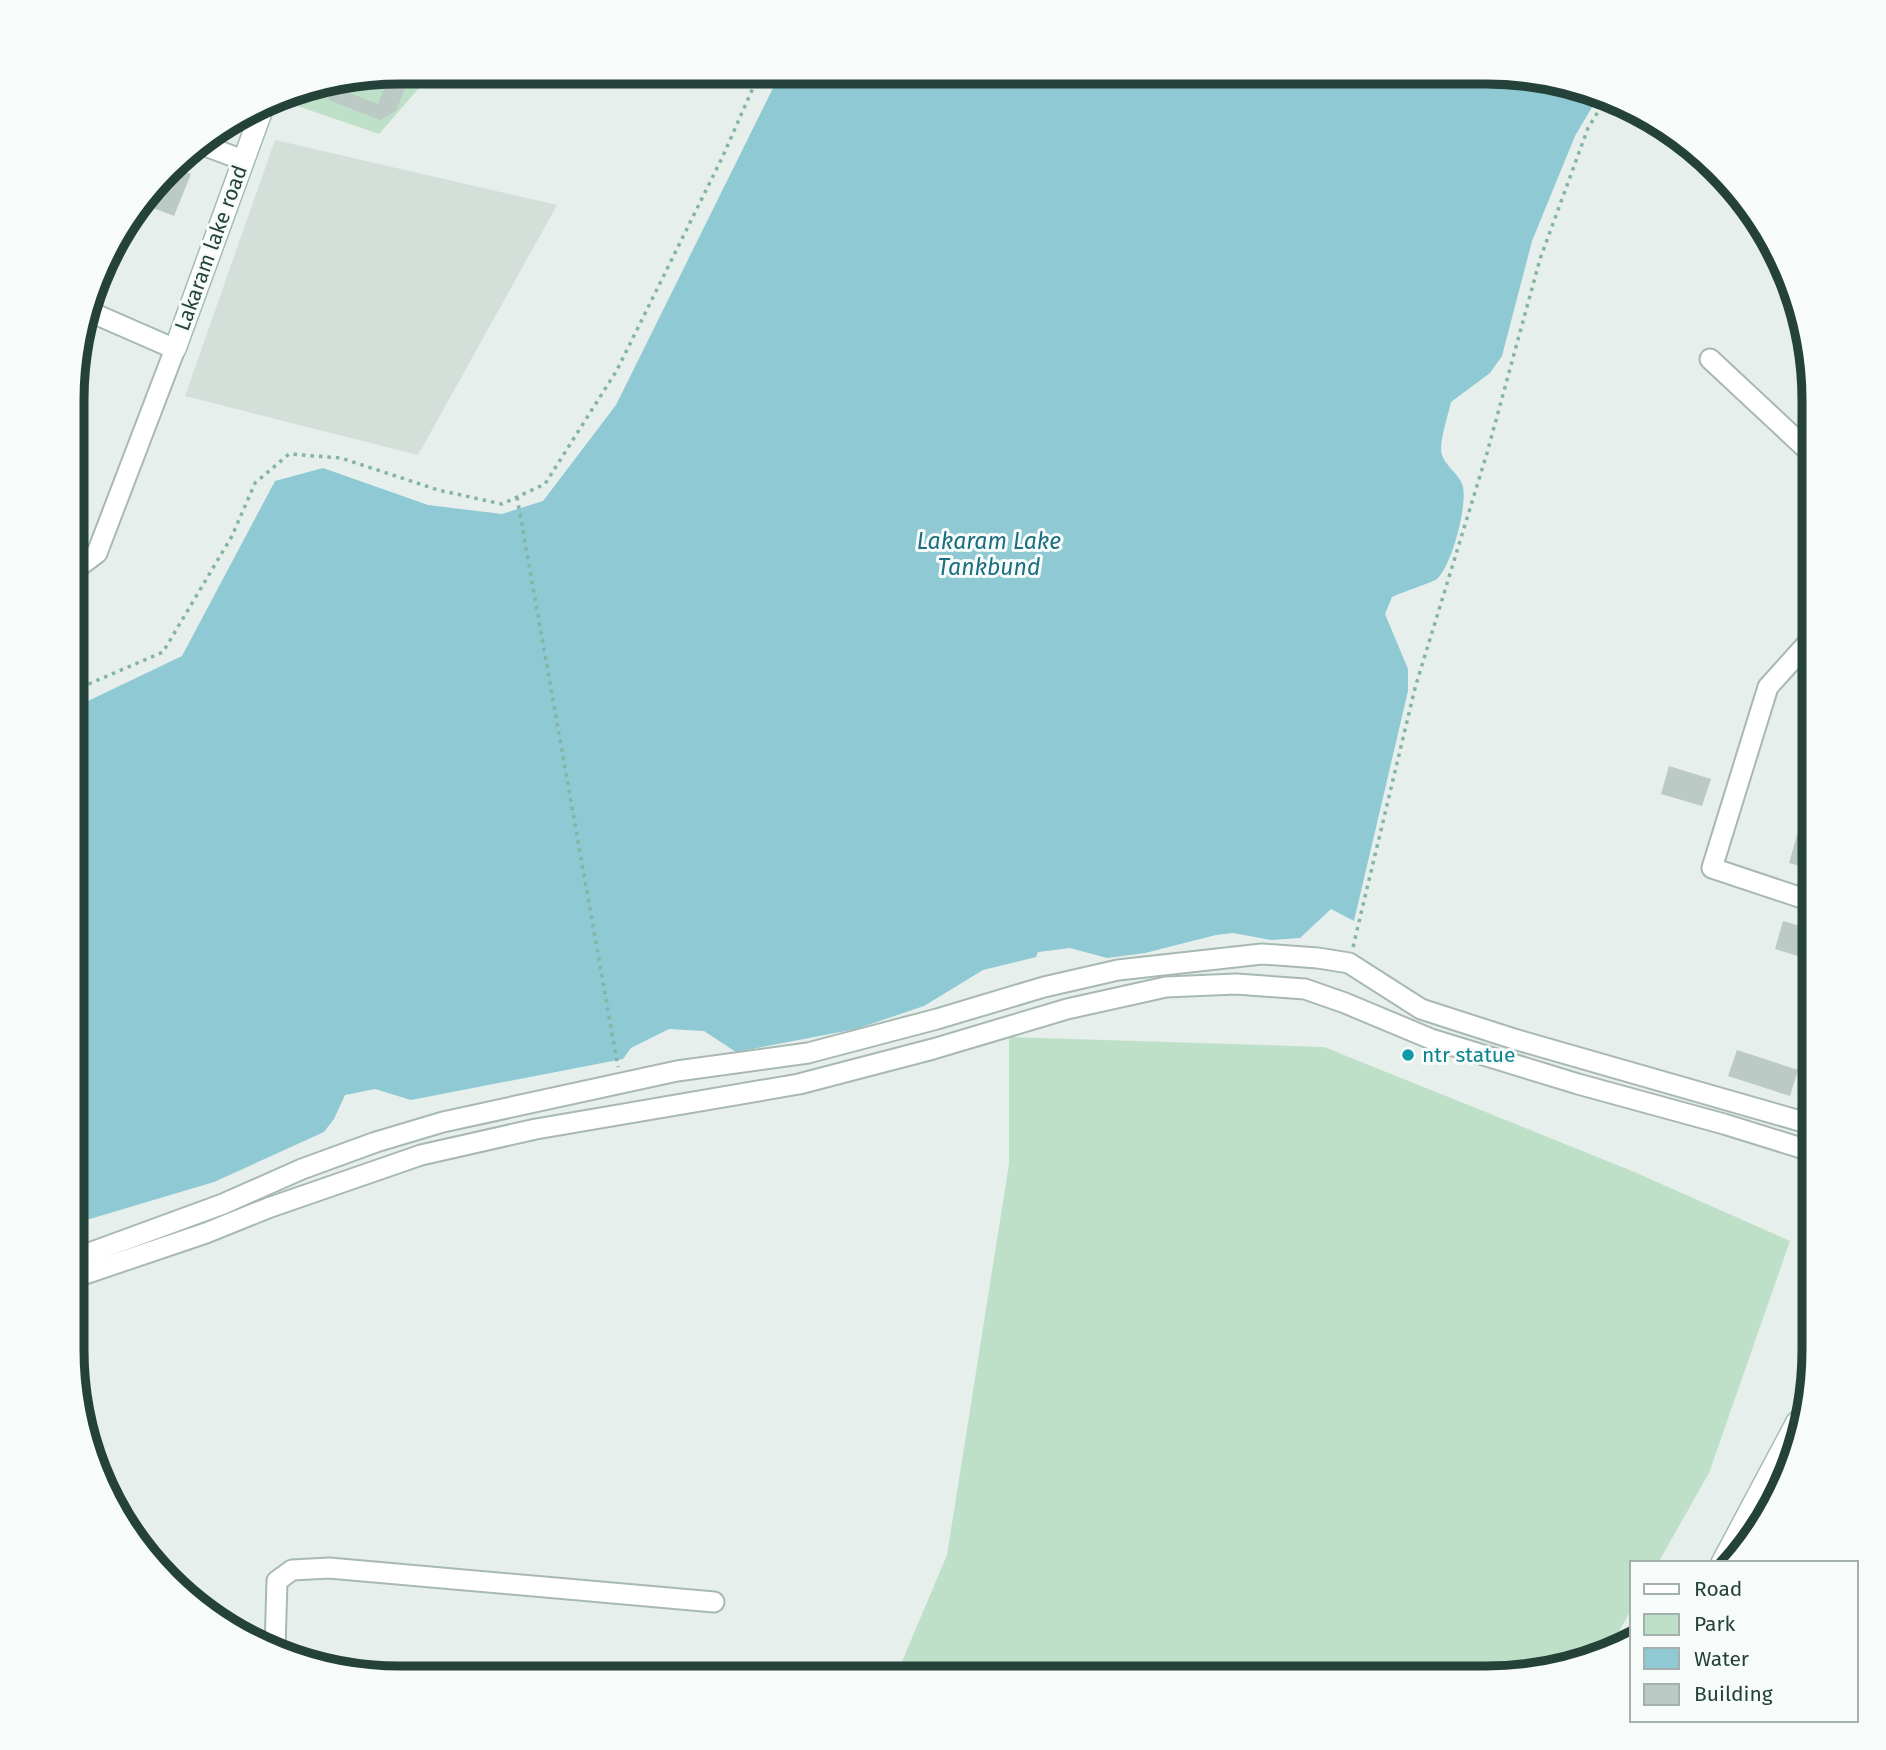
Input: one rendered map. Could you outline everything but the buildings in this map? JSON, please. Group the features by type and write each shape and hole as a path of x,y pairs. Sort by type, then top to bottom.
{"street":[{"name":"Lakaram lake road","path":"175,349 259,117"},
{"path":"210,148 243,160"},
{"path":"84,563 97,553 175,349 96,315"},
{"path":"1710,359 1802,445"},
{"path":"1802,649 1768,687 1712,868 1802,898"},
{"path":"84,1255 223,1205 302,1169 376,1142 443,1122 677,1071 808,1053 1044,987 1118,970 1262,954 1349,963 1421,1009 1514,1039 1802,1122"},
{"path":"84,1274 421,1155 537,1129 800,1084 933,1049 1067,1009 1166,987 1236,984 1305,989 1431,1039 1802,1148"},
{"path":"1411,1030 1421,1009"},
{"path":"1725,1556 1790,1436"},
{"path":"275,1640 277,1581 292,1570 329,1568 714,1602"}],"path":[{"path":"84,686 163,652 232,536 255,483 289,454 341,458 438,490 502,504 545,484 617,370 722,158 755,84"},
{"path":"1349,963 1415,688 1488,453 1540,259 1588,128 1602,106"},
{"path":"517,497 622,1083"}],"shaded area":[{"path":"275,140 557,205 418,455 185,396"}],"green space":[{"path":"423,84 379,134 291,104 339,90"},
{"path":"1009,1037 1324,1047 1632,1171 1790,1241 1709,1473 1659,1561 1630,1561 1630,1612 1615,1638 1547,1660 1486,1666 900,1666 947,1555 1009,1164"}],"water":[{"name":"Lakaram Lake Tankbund","path":"775,84 1486,84 1547,90 1594,104 1575,136 1532,241 1502,356 1490,373 1451,402 1441,450 1444,460 1461,482 1464,496 1457,535 1448,562 1437,579 1392,597 1385,614 1408,669 1408,691 1354,921 1331,909 1300,938 1271,940 1233,933 1145,953 1107,958 1070,948 1038,952 1036,957 983,970 924,1006 856,1029 736,1052 704,1031 669,1029 631,1048 623,1059 411,1100 375,1089 345,1095 334,1119 324,1132 214,1182 84,1221 84,706 88,701 182,656 275,481 323,468 428,505 502,514 543,501 616,405"}],"place":[{"name":"ntr statue","path":"1408,1055"}]}
